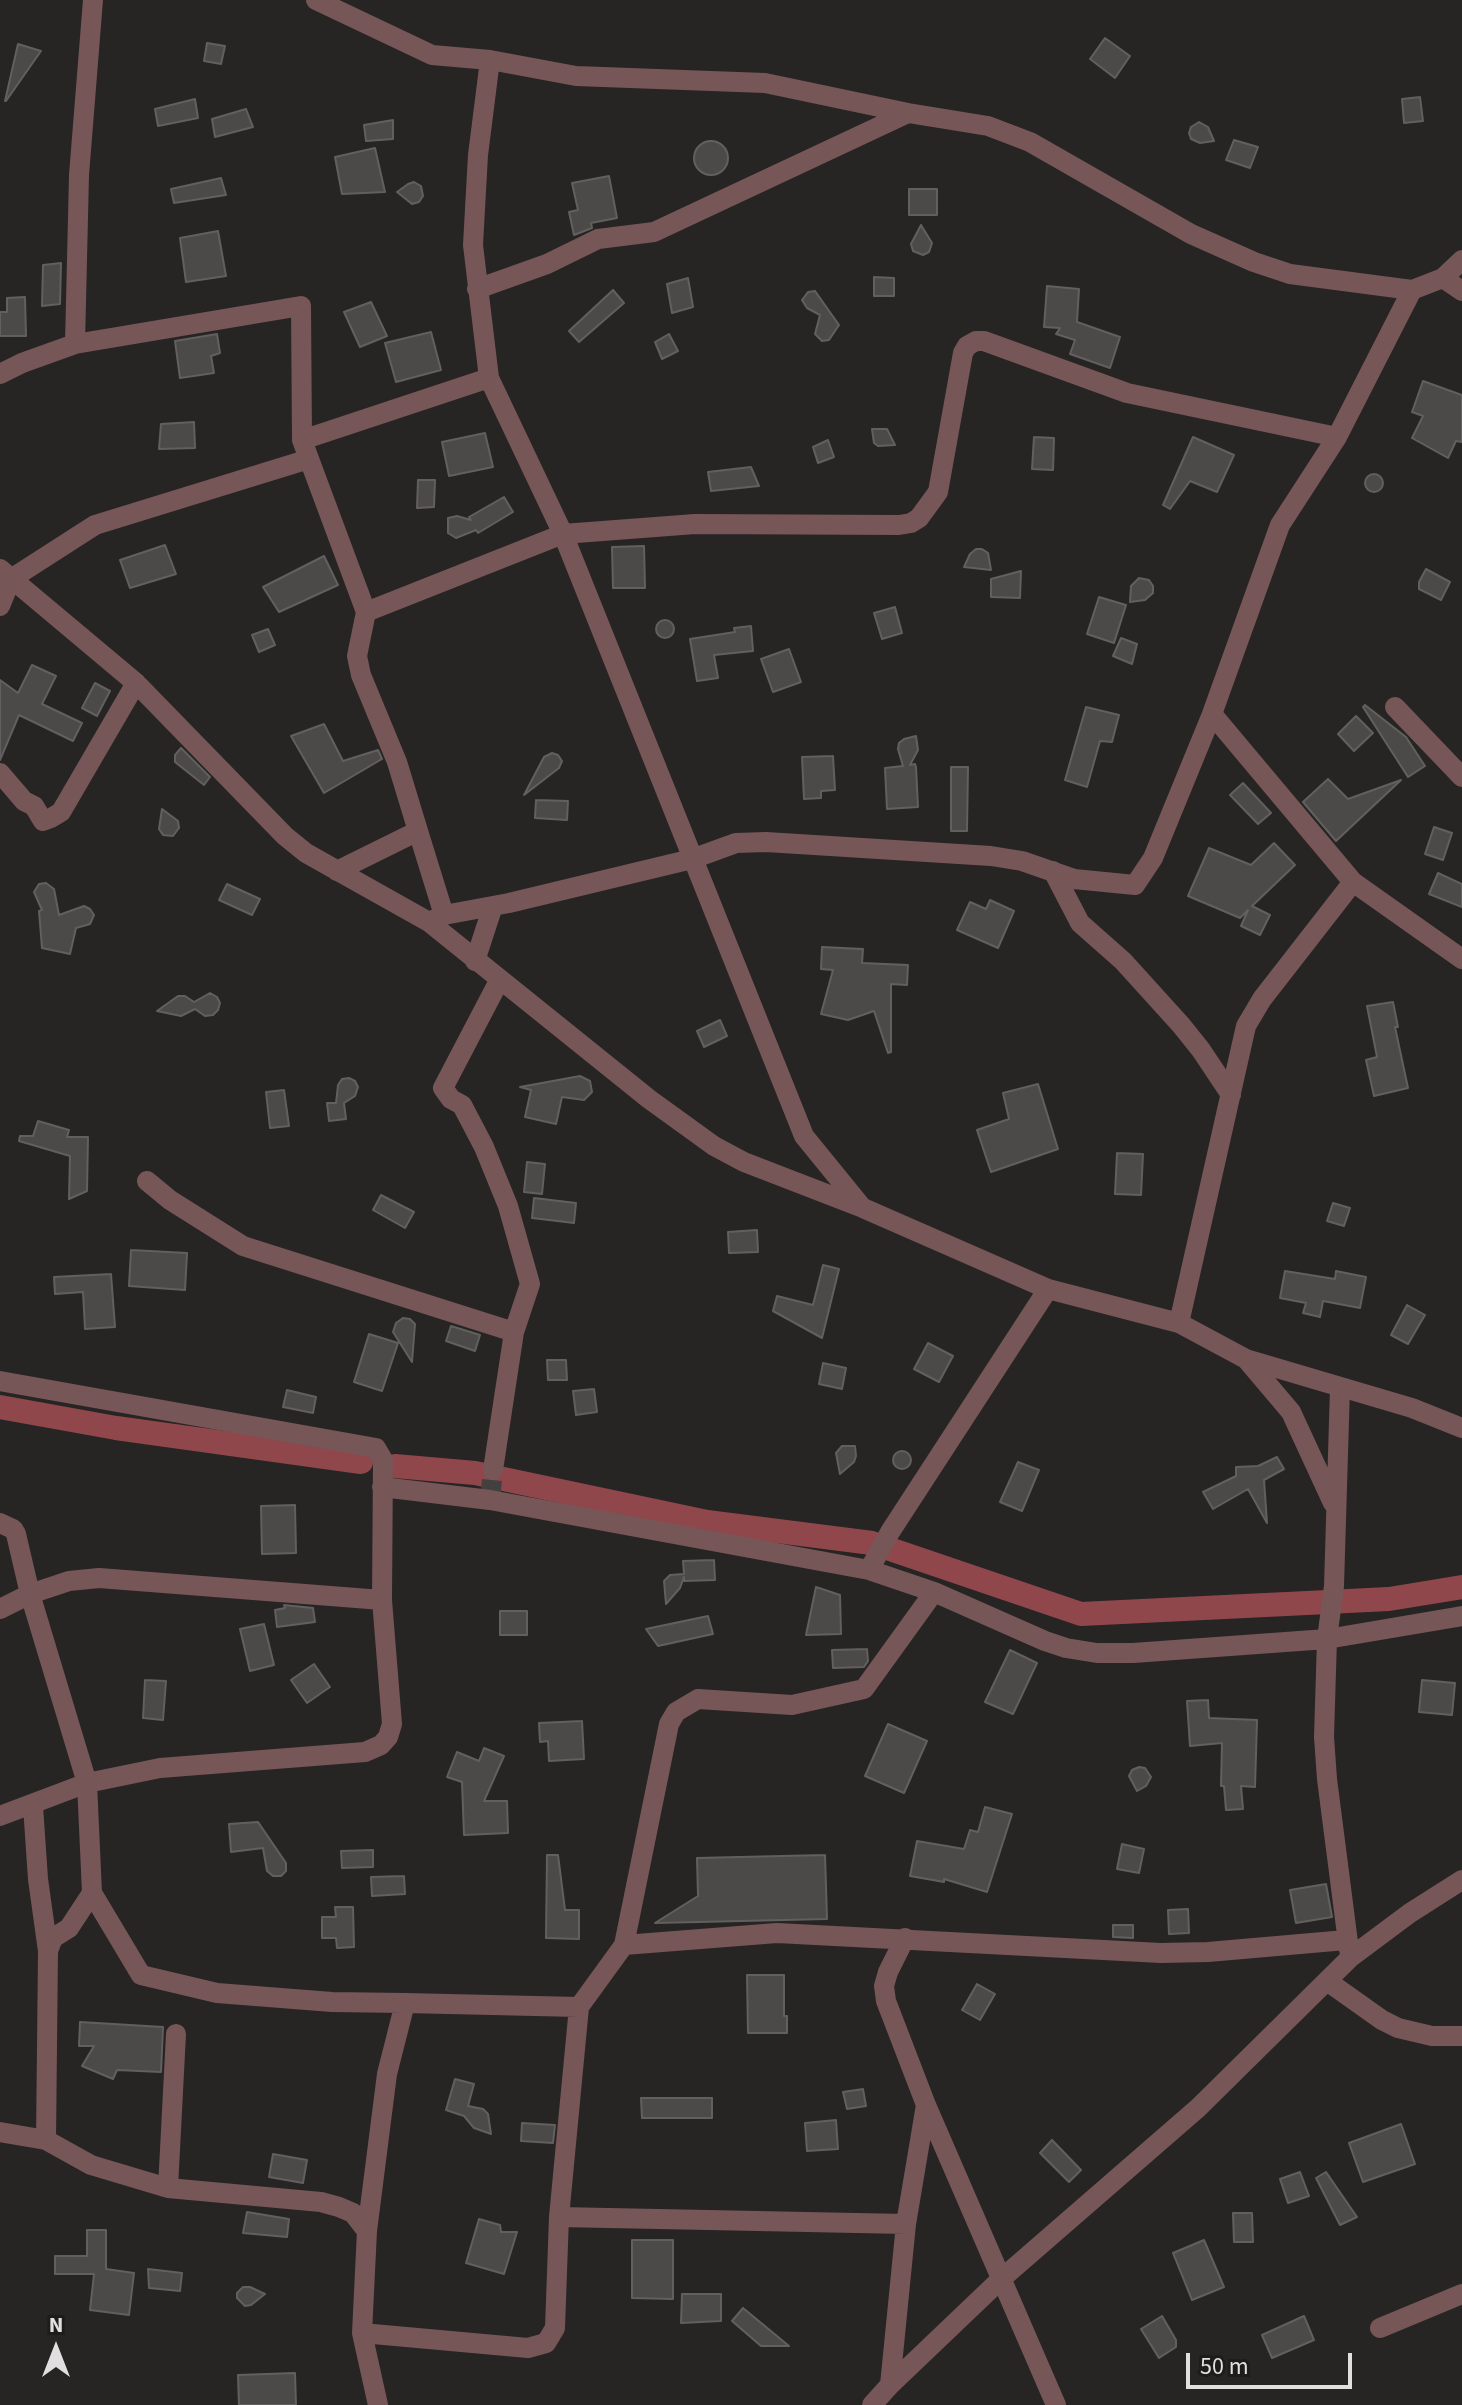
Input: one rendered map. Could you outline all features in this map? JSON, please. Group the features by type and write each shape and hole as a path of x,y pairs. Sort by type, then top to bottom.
{"street":[{"path":"75,344 79,175 93,0"},
{"path":"316,0 432,55 490,60 576,76 765,83 988,126 1030,142 1191,234 1290,274 1412,290 1443,278 1462,260"},
{"path":"490,60 478,155 473,245 489,378 563,534 804,1136 863,1208"},
{"path":"477,289 547,264 598,239 654,232 908,113"},
{"path":"1443,278 1462,291"},
{"path":"436,918 692,859 736,843 766,842 991,856 1022,861 1074,879 1135,885 1153,858 1212,714 1280,525 1337,437 1412,290"},
{"path":"0,374 75,344 301,306 306,450 366,612 357,656 361,675 397,762 418,831 436,918"},
{"path":"366,612 563,534 695,524 911,523 919,518 938,492 963,353 967,346 976,341 984,341 1127,393 1337,437"},
{"path":"6,574 95,525 306,450 489,378"},
{"path":"0,606 6,574"},
{"path":"6,574 136,683 285,836 306,853 436,918 475,961 499,981 659,1107 714,1146 744,1162 863,1208 1048,1289 1179,1323 1246,1359 1412,1408 1462,1428"},
{"path":"0,773 24,801 34,806 43,821 61,812 136,683"},
{"path":"1395,707 1462,777"},
{"path":"1212,714 1353,882 1462,959"},
{"path":"337,871 418,831"},
{"path":"1053,871 1080,923 1123,961 1181,1025 1231,1095"},
{"path":"1179,1323 1246,1026 1353,882"},
{"path":"475,961 493,906"},
{"path":"493,1470 514,1332 530,1284 508,1206 484,1147 462,1105 451,1099 443,1088 499,981"},
{"path":"147,1181 170,1200 243,1246 514,1332"},
{"path":"869,1570 890,1532 1048,1289"},
{"path":"1246,1359 1291,1412 1336,1510"},
{"path":"0,1381 370,1446 380,1452 383,1460 382,1600 392,1724 388,1737 381,1745 365,1752 171,1766 87,1783 0,1816"},
{"path":"1340,1388 1334,1586 1327,1639 1324,1737 1349,1948"},
{"path":"382,1487 490,1500 869,1570 934,1592 1045,1641 1097,1653 1327,1639 1462,1616"},
{"path":"0,1523 13,1529 16,1534 30,1594 87,1783 92,1893 141,1975 217,1993 332,2002 579,2007"},
{"path":"0,1609 30,1594 69,1581 99,1578 382,1600"},
{"path":"362,2333 528,2348 546,2343 555,2328 559,2217 579,2007 624,1945 669,1724 676,1712 698,1699 792,1705 864,1689 934,1592"},
{"path":"33,1806 38,1879 48,1951 46,2140"},
{"path":"872,2405 1000,2280 1198,2108 1327,1981 1349,1948 1462,1880"},
{"path":"48,1951 53,1938 69,1928 92,1893"},
{"path":"624,1945 777,1933 1161,1953 1349,1948"},
{"path":"905,1938 888,1972 884,1986 886,2001 926,2105 1056,2405"},
{"path":"1327,1981 1398,2028 1432,2036 1462,2036"},
{"path":"378,2405 362,2333 367,2231 387,2074 405,2003"},
{"path":"168,2188 176,2034"},
{"path":"890,2385 906,2224 926,2105"},
{"path":"0,2132 46,2140 91,2165 168,2188 321,2202 353,2213 367,2231"},
{"path":"559,2217 906,2224"},
{"path":"1380,2328 1462,2294"}],"building":[{"path":"1105,38 1130,56 1115,78 1090,59"},
{"path":"207,43 225,46 221,64 204,61"},
{"path":"18,44 41,51 5,101"},
{"path":"1420,97 1423,121 1404,123 1402,99"},
{"path":"195,99 198,118 158,126 155,109"},
{"path":"246,109 253,127 215,137 212,119"},
{"path":"393,120 393,139 366,141 364,125"},
{"path":"1199,122 1208,127 1214,141 1200,143 1191,139 1191,127"},
{"path":"1234,140 1258,147 1250,168 1226,160"},
{"path":"711,141 723,146 728,158 723,170 711,175 699,170 694,158 699,146"},
{"path":"375,148 385,192 342,194 335,157"},
{"path":"609,176 617,218 591,223 592,228 574,235 569,212 578,210 572,183"},
{"path":"221,178 226,195 174,203 171,189"},
{"path":"414,182 421,186 423,196 419,202 412,204 397,192"},
{"path":"909,189 937,189 937,215 909,215"},
{"path":"921,225 932,243 929,252 923,255 913,251 911,244"},
{"path":"218,231 226,276 186,282 180,238"},
{"path":"61,263 60,304 42,306 43,265"},
{"path":"874,277 894,278 894,296 874,296"},
{"path":"688,278 693,307 672,313 667,284"},
{"path":"1047,286 1079,289 1077,322 1120,337 1110,368 1070,354 1075,340 1056,334 1060,328 1044,327"},
{"path":"613,290 624,303 579,342 569,331"},
{"path":"815,291 839,325 829,340 822,341 815,334 820,315 807,308 802,300 808,292"},
{"path":"25,297 26,336 0,336 0,312 7,312 7,298"},
{"path":"371,302 387,336 360,347 344,312"},
{"path":"431,332 441,370 396,382 385,343"},
{"path":"217,334 220,353 211,356 214,373 180,378 175,341"},
{"path":"669,334 678,351 662,359 655,342"},
{"path":"1423,381 1462,395 1462,442 1456,441 1448,458 1412,438 1423,416 1412,412"},
{"path":"194,422 195,448 159,449 161,424"},
{"path":"872,429 887,429 895,445 878,446 874,443"},
{"path":"485,433 493,467 449,476 442,442"},
{"path":"1034,437 1054,438 1053,470 1032,469"},
{"path":"1193,437 1234,455 1217,492 1190,481 1170,509 1163,505"},
{"path":"828,440 834,457 818,463 813,447"},
{"path":"751,467 759,486 711,491 708,472"},
{"path":"1370,474 1378,474 1383,483 1381,490 1370,492 1365,487 1365,479"},
{"path":"418,480 435,480 434,507 417,508"},
{"path":"504,497 513,512 478,533 476,530 456,538 448,533 448,518 457,516 471,520 469,517"},
{"path":"165,545 176,574 130,588 120,560"},
{"path":"644,546 645,588 613,588 612,547"},
{"path":"976,549 988,553 991,570 964,567"},
{"path":"324,556 338,585 279,612 263,587"},
{"path":"1426,569 1450,582 1441,600 1419,589"},
{"path":"1021,571 1020,598 991,597 991,579"},
{"path":"1139,578 1149,580 1153,593 1145,600 1130,602 1131,586"},
{"path":"1099,597 1126,605 1114,643 1087,634"},
{"path":"895,607 902,633 882,639 874,613"},
{"path":"661,620 669,620 674,629 672,636 661,638 656,633 656,625"},
{"path":"751,626 753,651 714,655 718,678 697,681 690,639 735,632 734,628"},
{"path":"268,629 275,645 259,652 252,635"},
{"path":"1121,638 1137,644 1132,664 1113,656"},
{"path":"789,649 801,682 773,692 761,659"},
{"path":"32,665 56,676 42,704 82,723 73,741 19,715 0,760 0,680 18,693"},
{"path":"95,683 110,691 97,716 82,708"},
{"path":"1365,705 1406,737 1425,766 1408,777 1363,707"},
{"path":"1086,707 1119,715 1112,742 1100,741 1087,787 1065,780"},
{"path":"1356,716 1373,733 1354,751 1338,734"},
{"path":"324,724 343,761 378,750 382,759 324,793 291,736"},
{"path":"916,736 918,750 910,765 915,764 916,767 918,807 887,809 885,768 903,766 899,743"},
{"path":"181,748 210,777 204,785 175,762 175,755"},
{"path":"552,753 562,761 559,768 524,795 544,757"},
{"path":"833,756 835,790 821,791 821,798 804,799 802,757"},
{"path":"951,767 968,767 967,831 951,831"},
{"path":"1328,779 1348,799 1401,780 1336,841 1303,802"},
{"path":"1243,783 1271,813 1258,824 1230,795"},
{"path":"536,800 568,801 567,820 535,818"},
{"path":"162,809 178,821 179,828 173,836 163,835 159,829"},
{"path":"1434,827 1452,833 1443,860 1425,854"},
{"path":"1274,843 1295,865 1252,906 1270,915 1260,935 1241,926 1248,910 1240,918 1188,896 1209,848 1251,865"},
{"path":"1438,873 1462,884 1462,907 1429,894"},
{"path":"46,883 54,889 59,915 84,906 94,915 90,924 76,928 70,954 42,948 39,911 42,910 34,892 39,884"},
{"path":"227,884 260,899 252,915 219,900"},
{"path":"990,900 1014,911 998,948 957,930 970,902 986,909"},
{"path":"822,947 863,949 862,963 908,965 907,985 891,984 891,1052 888,1053 874,1011 848,1020 821,1014 833,970 821,969"},
{"path":"210,993 220,1003 213,1015 205,1016 195,1009 181,1016 157,1011 178,996 185,996 194,1002"},
{"path":"1393,1002 1408,1088 1374,1096 1366,1060 1377,1057 1367,1006"},
{"path":"720,1020 727,1036 704,1047 697,1031"},
{"path":"580,1076 590,1081 592,1092 584,1100 562,1097 556,1124 525,1117 531,1090 520,1087"},
{"path":"349,1078 358,1087 355,1096 344,1103 346,1119 329,1121 327,1103 336,1103 338,1085 342,1079"},
{"path":"1038,1084 1058,1149 991,1172 977,1130 1009,1119 1003,1093"},
{"path":"284,1090 289,1126 270,1128 266,1092"},
{"path":"38,1121 69,1130 67,1137 88,1137 87,1191 69,1199 70,1156 19,1141 20,1136 33,1136"},
{"path":"1117,1153 1143,1154 1141,1195 1115,1194"},
{"path":"527,1162 545,1164 542,1194 524,1192"},
{"path":"381,1195 414,1212 405,1228 373,1210"},
{"path":"534,1198 576,1203 574,1223 532,1218"},
{"path":"1333,1203 1350,1208 1344,1226 1327,1221"},
{"path":"757,1230 758,1252 729,1253 728,1232"},
{"path":"131,1250 187,1253 185,1290 129,1286"},
{"path":"823,1265 839,1269 822,1338 773,1311 777,1296 813,1305"},
{"path":"1285,1271 1335,1279 1336,1271 1366,1277 1360,1308 1323,1301 1320,1317 1303,1313 1306,1303 1280,1298"},
{"path":"111,1274 115,1327 85,1329 83,1292 55,1294 54,1277"},
{"path":"1407,1305 1425,1315 1408,1344 1391,1335"},
{"path":"403,1318 415,1324 412,1362 393,1332 396,1323"},
{"path":"451,1326 480,1335 475,1351 446,1341"},
{"path":"369,1334 398,1343 382,1391 354,1382"},
{"path":"928,1343 953,1356 939,1382 914,1369"},
{"path":"547,1360 566,1360 567,1380 548,1380"},
{"path":"823,1363 846,1368 842,1389 819,1384"},
{"path":"594,1389 597,1412 576,1415 573,1391"},
{"path":"287,1390 316,1397 313,1413 283,1407"},
{"path":"842,1446 855,1446 856,1456 854,1462 840,1474 836,1453"},
{"path":"898,1451 906,1451 911,1460 909,1467 898,1469 893,1464 893,1456"},
{"path":"1277,1457 1284,1469 1264,1480 1267,1523 1248,1489 1213,1509 1203,1492 1236,1476 1236,1467 1258,1466"},
{"path":"1018,1462 1039,1470 1022,1511 1000,1502"},
{"path":"295,1505 296,1553 262,1554 261,1506"},
{"path":"714,1560 715,1580 684,1581 684,1577 680,1588 666,1604 664,1581 670,1575 684,1574 683,1561"},
{"path":"816,1587 840,1595 841,1634 806,1635"},
{"path":"284,1605 313,1608 315,1622 277,1627 275,1610 285,1608"},
{"path":"500,1611 527,1611 527,1635 500,1635"},
{"path":"708,1616 713,1634 658,1646 646,1629"},
{"path":"264,1624 274,1665 250,1671 240,1629"},
{"path":"867,1649 868,1661 864,1667 833,1668 832,1650"},
{"path":"1010,1650 1037,1663 1013,1714 985,1702"},
{"path":"314,1664 330,1687 307,1703 291,1680"},
{"path":"145,1680 166,1681 163,1720 143,1718"},
{"path":"1422,1680 1455,1683 1452,1715 1419,1712"},
{"path":"1208,1700 1209,1718 1257,1720 1255,1787 1241,1786 1243,1809 1226,1810 1224,1786 1221,1786 1222,1743 1190,1746 1187,1701"},
{"path":"582,1721 584,1759 549,1761 548,1741 540,1742 539,1723"},
{"path":"888,1724 927,1741 904,1793 865,1776"},
{"path":"484,1748 504,1756 484,1801 507,1801 508,1833 464,1835 462,1782 447,1777 457,1752 479,1761"},
{"path":"1145,1768 1151,1777 1146,1786 1137,1791 1129,1776 1132,1770"},
{"path":"985,1807 1012,1814 987,1892 944,1879 944,1882 910,1876 917,1841 964,1849 970,1830 978,1832"},
{"path":"258,1822 286,1863 286,1871 281,1876 273,1876 267,1871 263,1848 231,1852 229,1824"},
{"path":"1122,1844 1144,1849 1139,1873 1117,1869"},
{"path":"373,1850 373,1867 342,1868 341,1851"},
{"path":"547,1855 558,1855 565,1910 579,1910 579,1939 546,1938"},
{"path":"825,1855 827,1919 655,1923 698,1896 697,1858"},
{"path":"404,1876 405,1894 372,1896 371,1877"},
{"path":"1326,1884 1332,1917 1296,1923 1290,1890"},
{"path":"335,1907 353,1907 354,1947 337,1948 336,1938 322,1938 322,1917 336,1917"},
{"path":"1188,1909 1189,1933 1169,1934 1168,1910"},
{"path":"1113,1925 1133,1925 1133,1938 1113,1937"},
{"path":"747,1975 784,1975 787,2033 748,2033"},
{"path":"977,1984 995,1994 980,2020 962,2010"},
{"path":"80,2022 163,2027 161,2072 117,2070 113,2079 82,2066 94,2046 79,2046"},
{"path":"455,2079 474,2084 468,2106 483,2109 488,2114 491,2134 474,2128 464,2116 446,2110"},
{"path":"863,2089 866,2106 847,2109 843,2092"},
{"path":"641,2098 712,2098 712,2118 642,2118"},
{"path":"836,2120 838,2149 807,2151 805,2123"},
{"path":"522,2123 555,2125 553,2143 521,2141"},
{"path":"1401,2124 1415,2164 1363,2182 1349,2143"},
{"path":"1052,2140 1081,2170 1069,2182 1040,2153"},
{"path":"273,2154 307,2160 303,2183 269,2177"},
{"path":"1300,2172 1309,2196 1288,2203 1280,2179"},
{"path":"1326,2172 1357,2217 1340,2225 1316,2178"},
{"path":"247,2212 289,2219 287,2237 243,2233"},
{"path":"1233,2213 1252,2213 1253,2242 1234,2242"},
{"path":"479,2219 500,2225 501,2232 517,2232 504,2274 466,2263"},
{"path":"87,2230 106,2230 106,2269 134,2273 129,2315 90,2310 94,2274 55,2274 55,2256 87,2256"},
{"path":"632,2240 673,2240 673,2299 632,2298"},
{"path":"1204,2240 1224,2287 1192,2300 1173,2253"},
{"path":"148,2269 182,2273 180,2291 149,2288"},
{"path":"243,2287 265,2294 245,2306 237,2298"},
{"path":"682,2294 721,2294 721,2321 681,2323"},
{"path":"743,2308 789,2346 761,2346 732,2321"},
{"path":"1162,2316 1176,2340 1176,2347 1159,2358 1141,2329"},
{"path":"1304,2316 1314,2340 1272,2358 1262,2335"},
{"path":"295,2373 296,2405 239,2405 238,2375"}],"waterway":[{"path":"0,1407 116,1428 361,1462"},
{"path":"395,1466 475,1473 707,1522 872,1543 1081,1614 1389,1599 1462,1587"}],"tunnel":[{"path":"490,1500 493,1470"}]}
